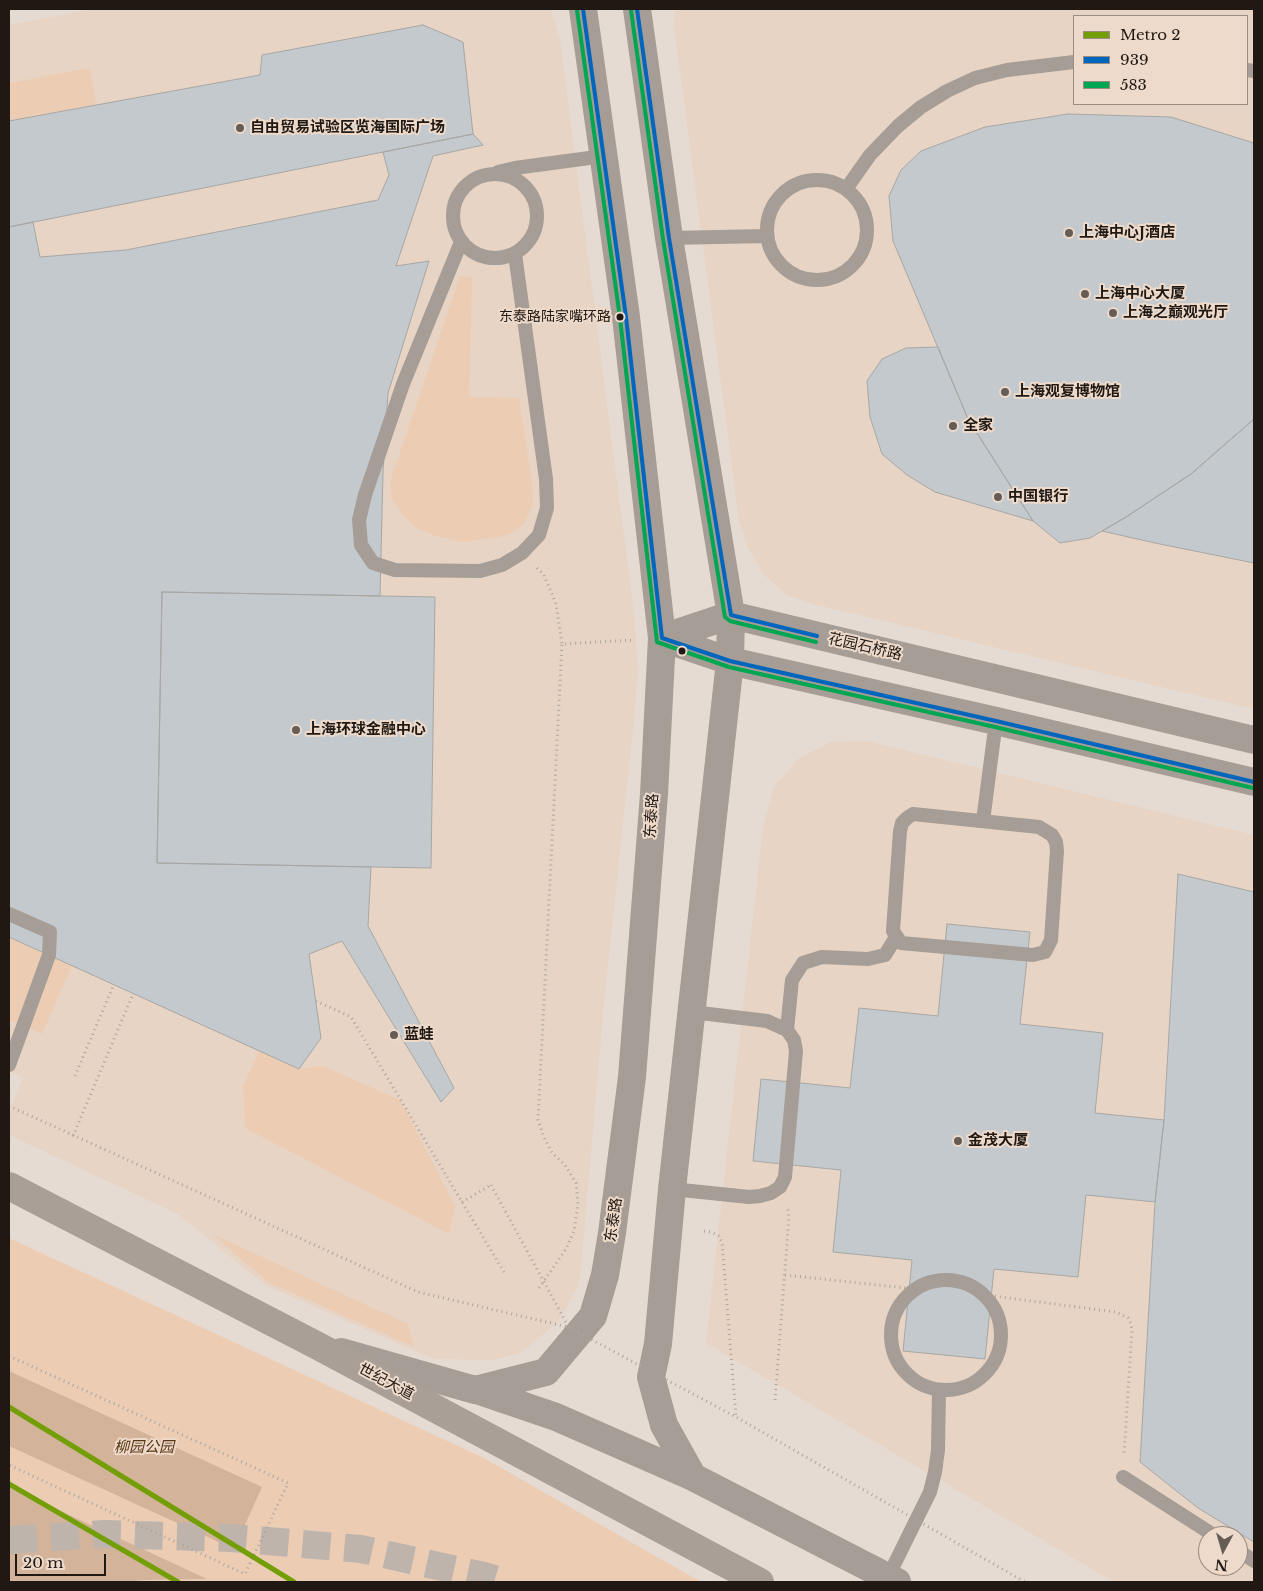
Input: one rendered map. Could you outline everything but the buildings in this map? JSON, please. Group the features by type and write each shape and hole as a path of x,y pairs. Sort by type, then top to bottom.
{"main road":[{"name":"世纪大道","path":"9,1186 318,1346 760,1582"}],"street":[{"name":"东泰路","path":"318,1346 476,1390 546,1372 593,1316 606,1275 632,1077 654,794 662,638 626,317 583,9"},
{"path":"637,9 669,238 731,615 730,661 672,1189 658,1344 651,1377 664,1425 693,1477"},
{"path":"662,638 731,615"},
{"name":"花园石桥路","path":"731,615 1254,740"},
{"path":"662,638 730,661 1254,782"},
{"path":"470,1388 556,1417 693,1477 893,1580"}],"lane":[{"path":"846,189 870,155 898,126 921,107 947,92 975,78 1007,70 1073,62"},
{"path":"475,178 496,173 511,176 523,184 533,196 538,218 534,232 527,245 515,254 501,258 486,258 472,252 461,242 454,229 452,214 455,200 463,188 475,178 515,168 604,156"},
{"path":"815,179 831,182 846,189 858,201 865,216 867,232 864,248 856,262 843,273 827,279 811,280 795,275 781,266 772,252 767,236 767,220 773,204 784,191 798,183 815,179"},
{"path":"669,238 767,236"},
{"path":"461,242 403,384 365,495 359,520 361,545 373,563 395,570 480,571 502,565 522,553 539,535 547,508 546,479 515,254"},
{"path":"983,821 996,721"},
{"path":"913,814 1039,827 1052,835 1056,842 1057,851 1051,940 1045,952 1033,955 908,945 901,943 896,938 893,924 900,830 902,823 913,814"},
{"path":"9,914 50,932 49,955 9,1065"},
{"path":"787,1030 792,980 803,963 822,956 868,959 885,954 896,938"},
{"path":"672,1189 760,1196 771,1193 780,1187 786,1177 796,1051 794,1040 787,1030 767,1021 692,1012"},
{"path":"950,1280 969,1284 984,1295 996,1310 1002,1328 1001,1347 994,1365 981,1378 964,1388 939,1390 928,1388 913,1379 900,1366 893,1350 891,1333 894,1316 903,1300 916,1289 933,1282 950,1280"},
{"path":"893,1580 930,1492 935,1472 938,1450 939,1390"},
{"path":"1122,1477 1199,1526"}],"path":[{"path":"522,553 544,575 556,604 562,644 538,1120 544,1138 552,1152 565,1164 576,1184 578,1204 574,1231 566,1249 539,1288"},
{"path":"562,644 662,638"},
{"path":"75,1076 114,984"},
{"path":"73,1136 133,994"},
{"path":"316,1001 351,1018 504,1272"},
{"path":"9,1106 418,1292 568,1327 736,1417 1025,1582"},
{"path":"462,1202 490,1184 568,1327"},
{"path":"775,1400 789,1217 786,1201 780,1187"},
{"path":"704,1231 719,1236 723,1248 736,1417"},
{"path":"785,1275 916,1289"},
{"path":"984,1295 1116,1312 1128,1318 1132,1330 1122,1477"},
{"path":"9,1356 288,1483 246,1574 9,1465"}],"shaded area":[{"path":"92,9 551,9 560,39 635,621 638,671 604,1003 581,1270 578,1286 558,1322 521,1353 494,1360 433,1359 265,1285 178,1214 9,1135 9,1111 23,1078 9,1071 9,25"},
{"path":"675,9 1254,9 1254,709 817,605 787,595 764,575 748,548 739,521 674,26"},
{"path":"867,741 1254,835 1254,1582 1114,1582 706,1343 763,826 774,787 798,759 830,742"}],"green space":[{"path":"90,68 96,105 9,121 9,83"},
{"path":"460,276 472,277 469,397 519,398 533,489 532,507 524,524 510,534 463,542 433,535 416,528 392,500 390,482"},
{"path":"9,937 72,965 42,1034 9,1020"},
{"path":"259,1051 299,1069 323,1066 400,1100 455,1206 449,1234 245,1128 243,1087"},
{"path":"212,1234 408,1324 414,1347 268,1282"},
{"name":"柳园公园","path":"9,1238 482,1457 701,1582 9,1582"},
{"path":"9,1371 262,1487 234,1549 9,1446"},
{"path":"9,1487 207,1579 124,1582 9,1582"}],"tunnel":[{"path":"9,1540 105,1534 232,1538 361,1549 504,1582"}],"metro line":[{"name":"2","path":"9,1407 294,1582"},
{"name":"2","path":"9,1484 178,1582"}],"transit line":[{"name":"939","path":"583,9 626,317 662,638 730,661 1254,782"},
{"name":"939","path":"637,9 669,238 731,615 817,636"},
{"name":"583","path":"577,10 620,318 657,642 729,667 1253,788"},
{"name":"583","path":"631,10 663,239 725,617 730,621 816,642"}],"place":[{"name":"自由贸易试验区览海国际广场","path":"240,128"},
{"name":"上海中心J酒店","path":"1069,233"},
{"name":"上海中心大厦","path":"1085,294"},
{"name":"上海之巅观光厅","path":"1113,313"},
{"name":"东泰路陆家嘴环路","path":"620,317"},
{"name":"上海观复博物馆","path":"1005,392"},
{"name":"全家","path":"953,426"},
{"name":"中国银行","path":"998,497"},
{"name":"上海环球金融中心","path":"296,730"},
{"name":"蓝蛙","path":"394,1035"},
{"name":"金茂大厦","path":"958,1141"}]}
